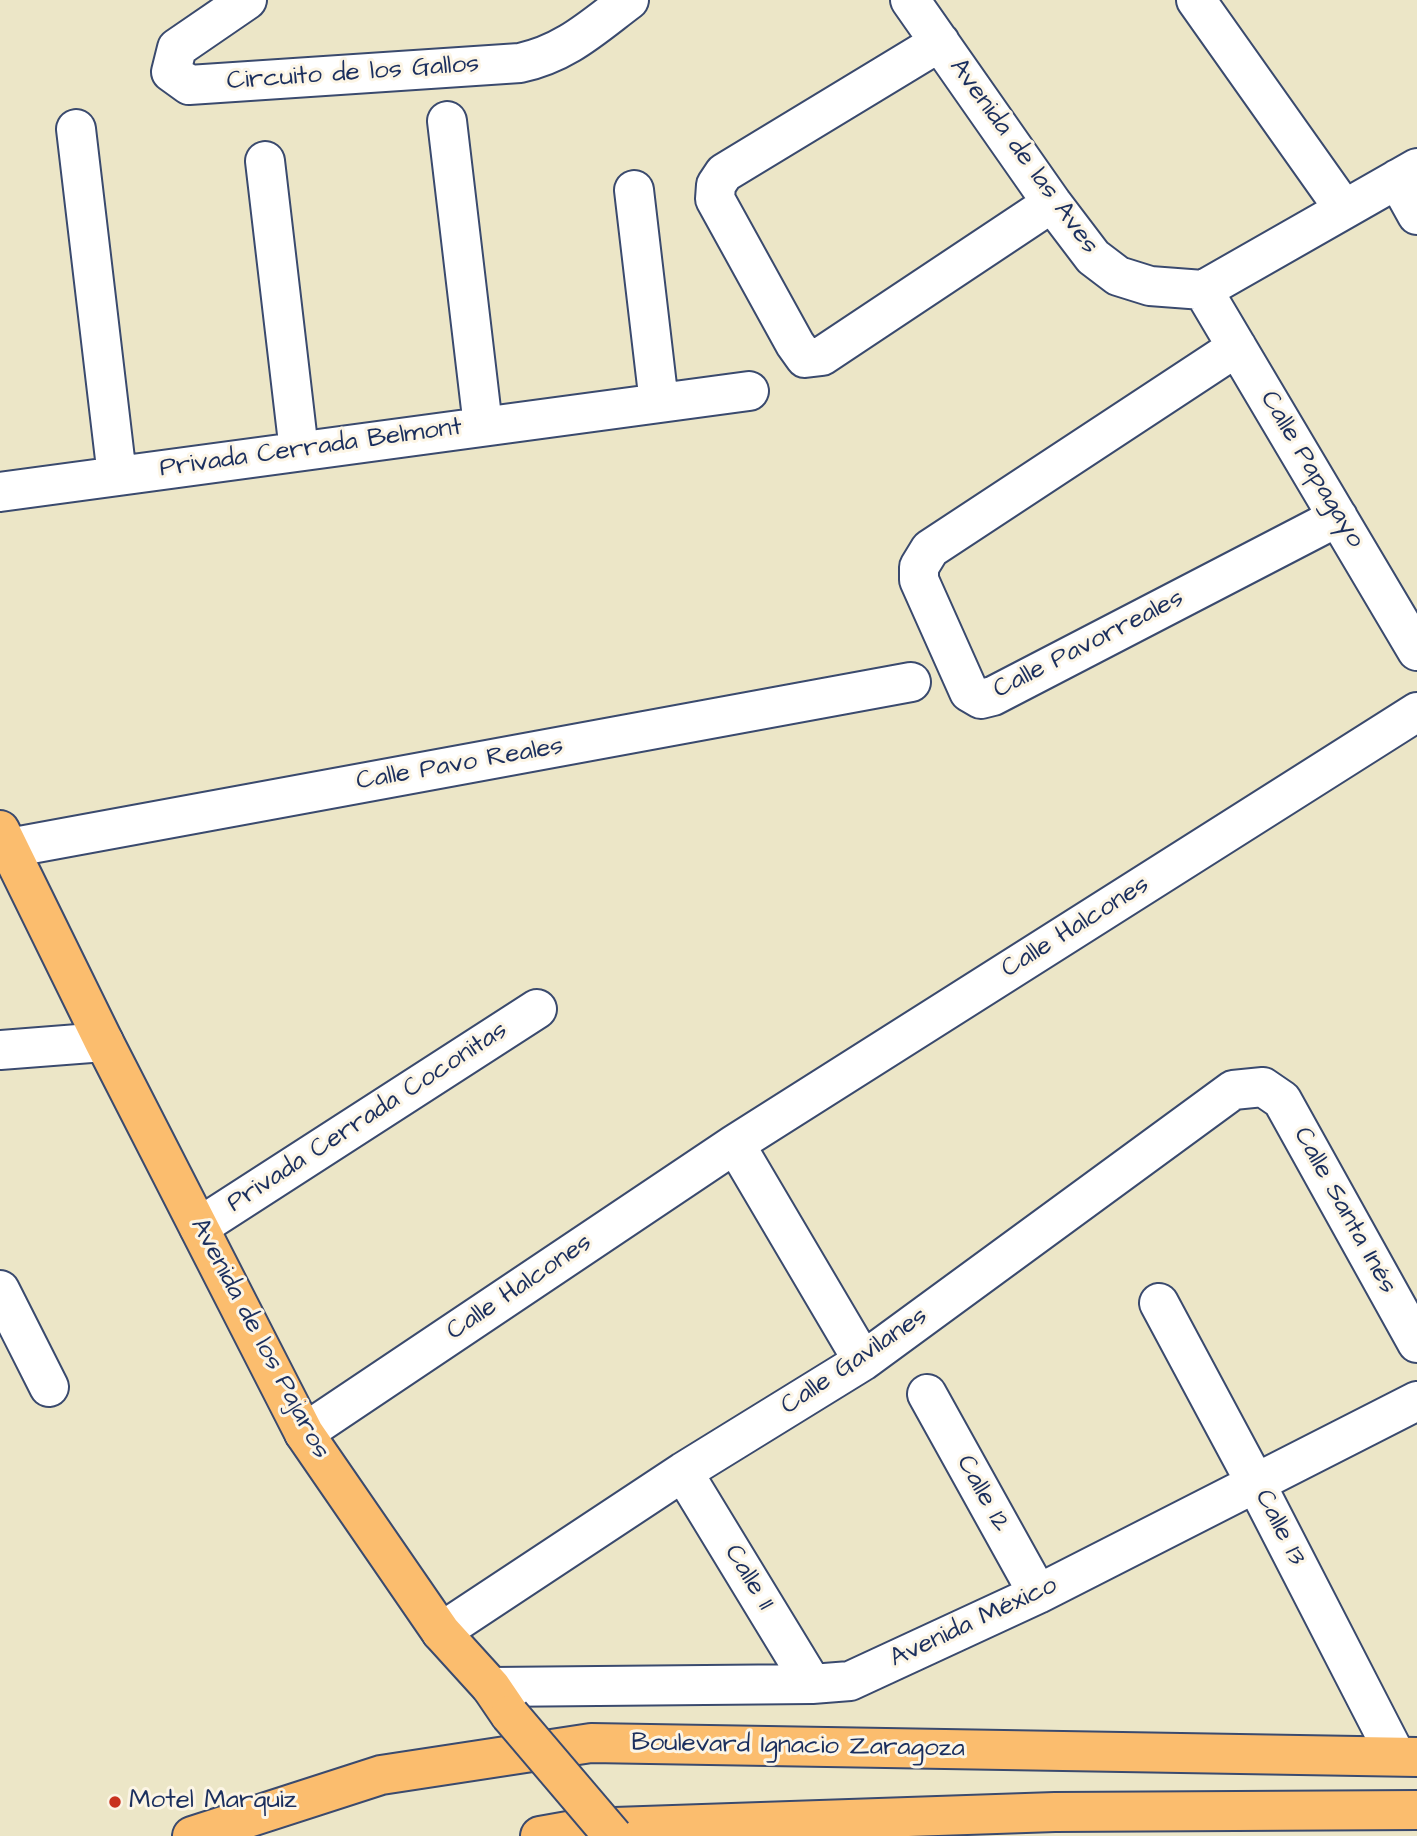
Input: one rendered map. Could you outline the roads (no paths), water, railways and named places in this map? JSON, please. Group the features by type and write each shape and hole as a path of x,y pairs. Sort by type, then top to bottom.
{"main road":[{"name":"Avenida de los Pajaros","path":"4,839 104,1042 304,1433 441,1632 613,1836"},
{"name":"Boulevard Ignacio Zaragoza","path":"192,1836 381,1775 591,1743 1407,1756"},
{"path":"540,1836 584,1828 1055,1812 1417,1810"}],"street":[{"name":"Circuito de los Gallos","path":"247,0 177,48 171,72 188,85 520,63 544,58 569,45 629,0"},
{"name":"Avenida de las Aves","path":"910,0 1093,257 1118,276 1150,286 1203,290"},
{"path":"1196,0 1345,209"},
{"path":"940,42 724,173 716,185 715,199 795,344 805,358 822,356 1052,203"},
{"name":"Privada Cerrada Belmont","path":"0,492 483,426 447,121"},
{"path":"76,129 117,476"},
{"path":"265,161 299,451"},
{"path":"1203,290 1407,173 1417,215"},
{"path":"634,190 659,404"},
{"name":"Calle Papagayo","path":"1203,290 1417,651"},
{"name":"Calle Pavorreales","path":"1237,347 930,549 919,567 919,580 969,692 981,699 993,696 1338,517"},
{"path":"483,426 749,391"},
{"name":"Calle Pavo Reales","path":"4,839 911,682"},
{"name":"Calle Halcones","path":"304,1433 735,1144 1417,712"},
{"name":"Privada Cerrada Coconitas","path":"200,1227 537,1009"},
{"path":"0,1050 104,1042"},
{"name":"Calle Santa Inés","path":"1263,1087 1282,1100 1417,1343"},
{"name":"Calle Gavilanes","path":"441,1632 684,1472 863,1361 1233,1090 1263,1087"},
{"path":"735,1144 863,1361"},
{"path":"0,1290 48,1387"},
{"name":"Calle 13","path":"1159,1303 1407,1756"},
{"name":"Calle 12","path":"927,1394 1038,1594"},
{"name":"Avenida México","path":"501,1701 850,1681 1038,1594 1417,1401"},
{"name":"Calle 11","path":"684,1472 812,1684"}],"place":[{"name":"Motel Marquiz","path":"115,1802"}]}
